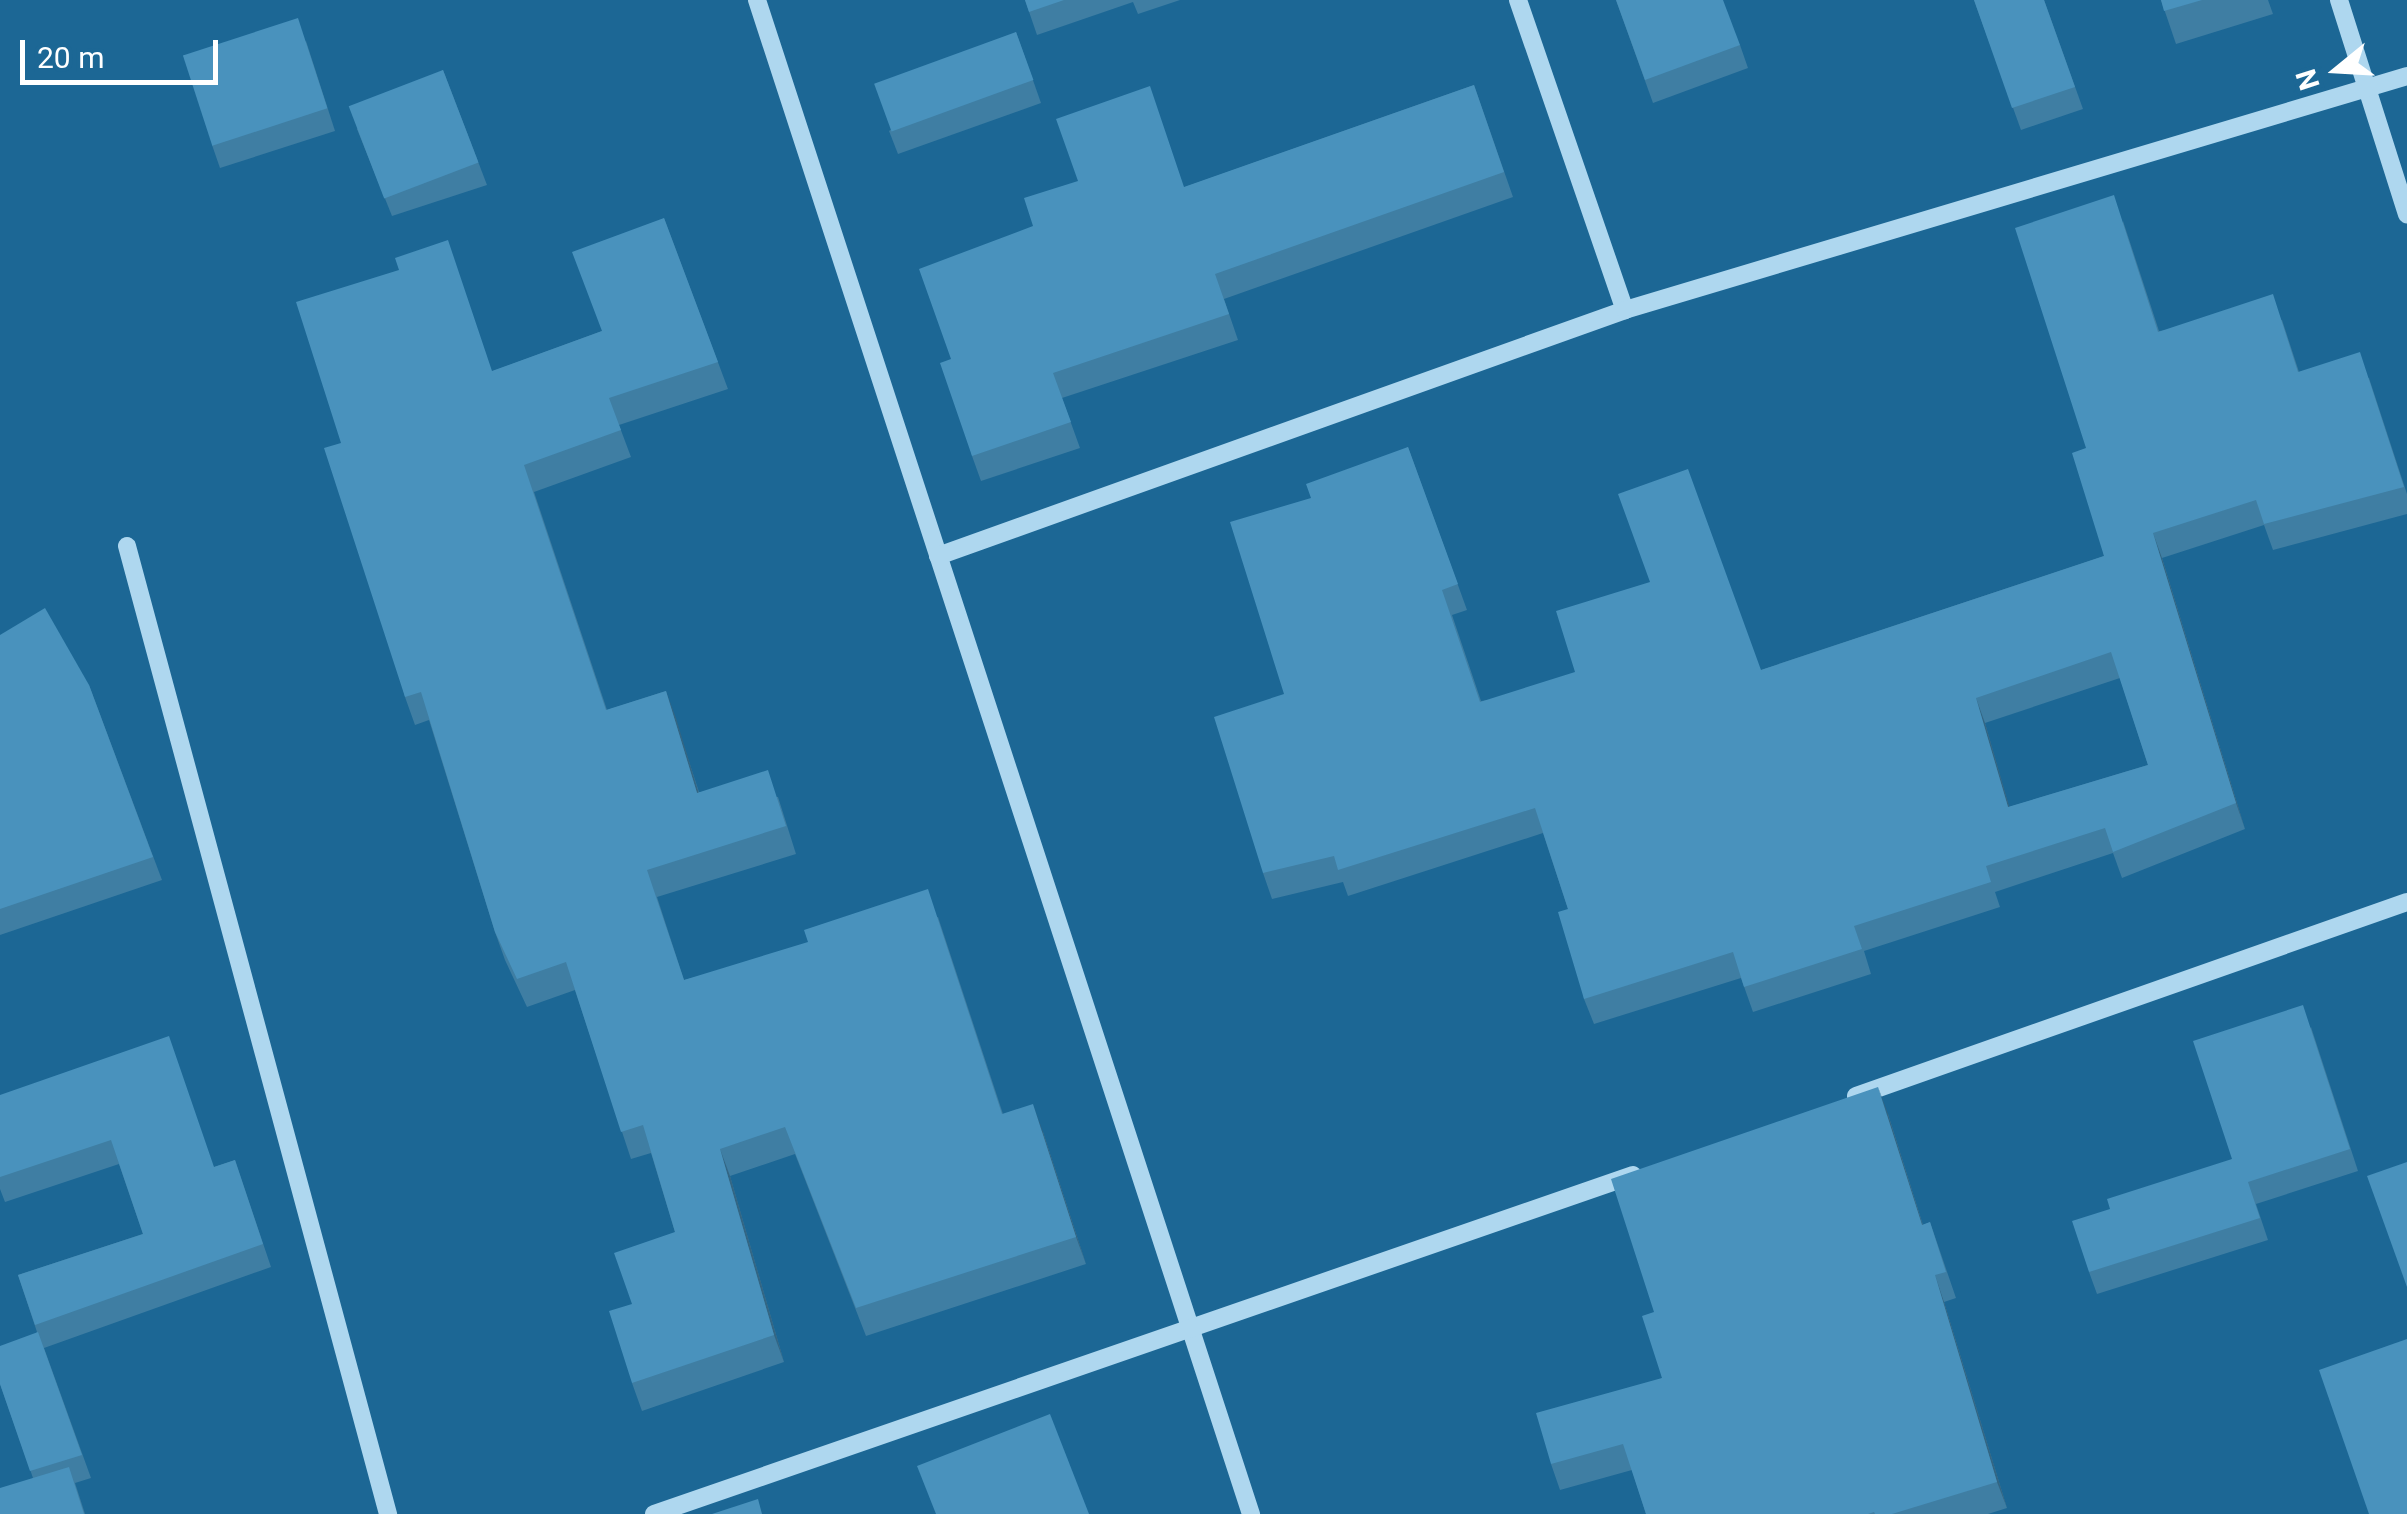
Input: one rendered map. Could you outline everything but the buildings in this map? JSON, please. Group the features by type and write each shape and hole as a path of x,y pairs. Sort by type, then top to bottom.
{"street":[{"path":"758,0 1251,1514"},
{"path":"1518,0 1624,310"},
{"path":"2339,0 2407,214"},
{"path":"938,556 1624,310 2407,76"},
{"path":"128,546 388,1514"},
{"path":"1827,1106 2407,902"},
{"path":"654,1514 1659,1166"}]}
